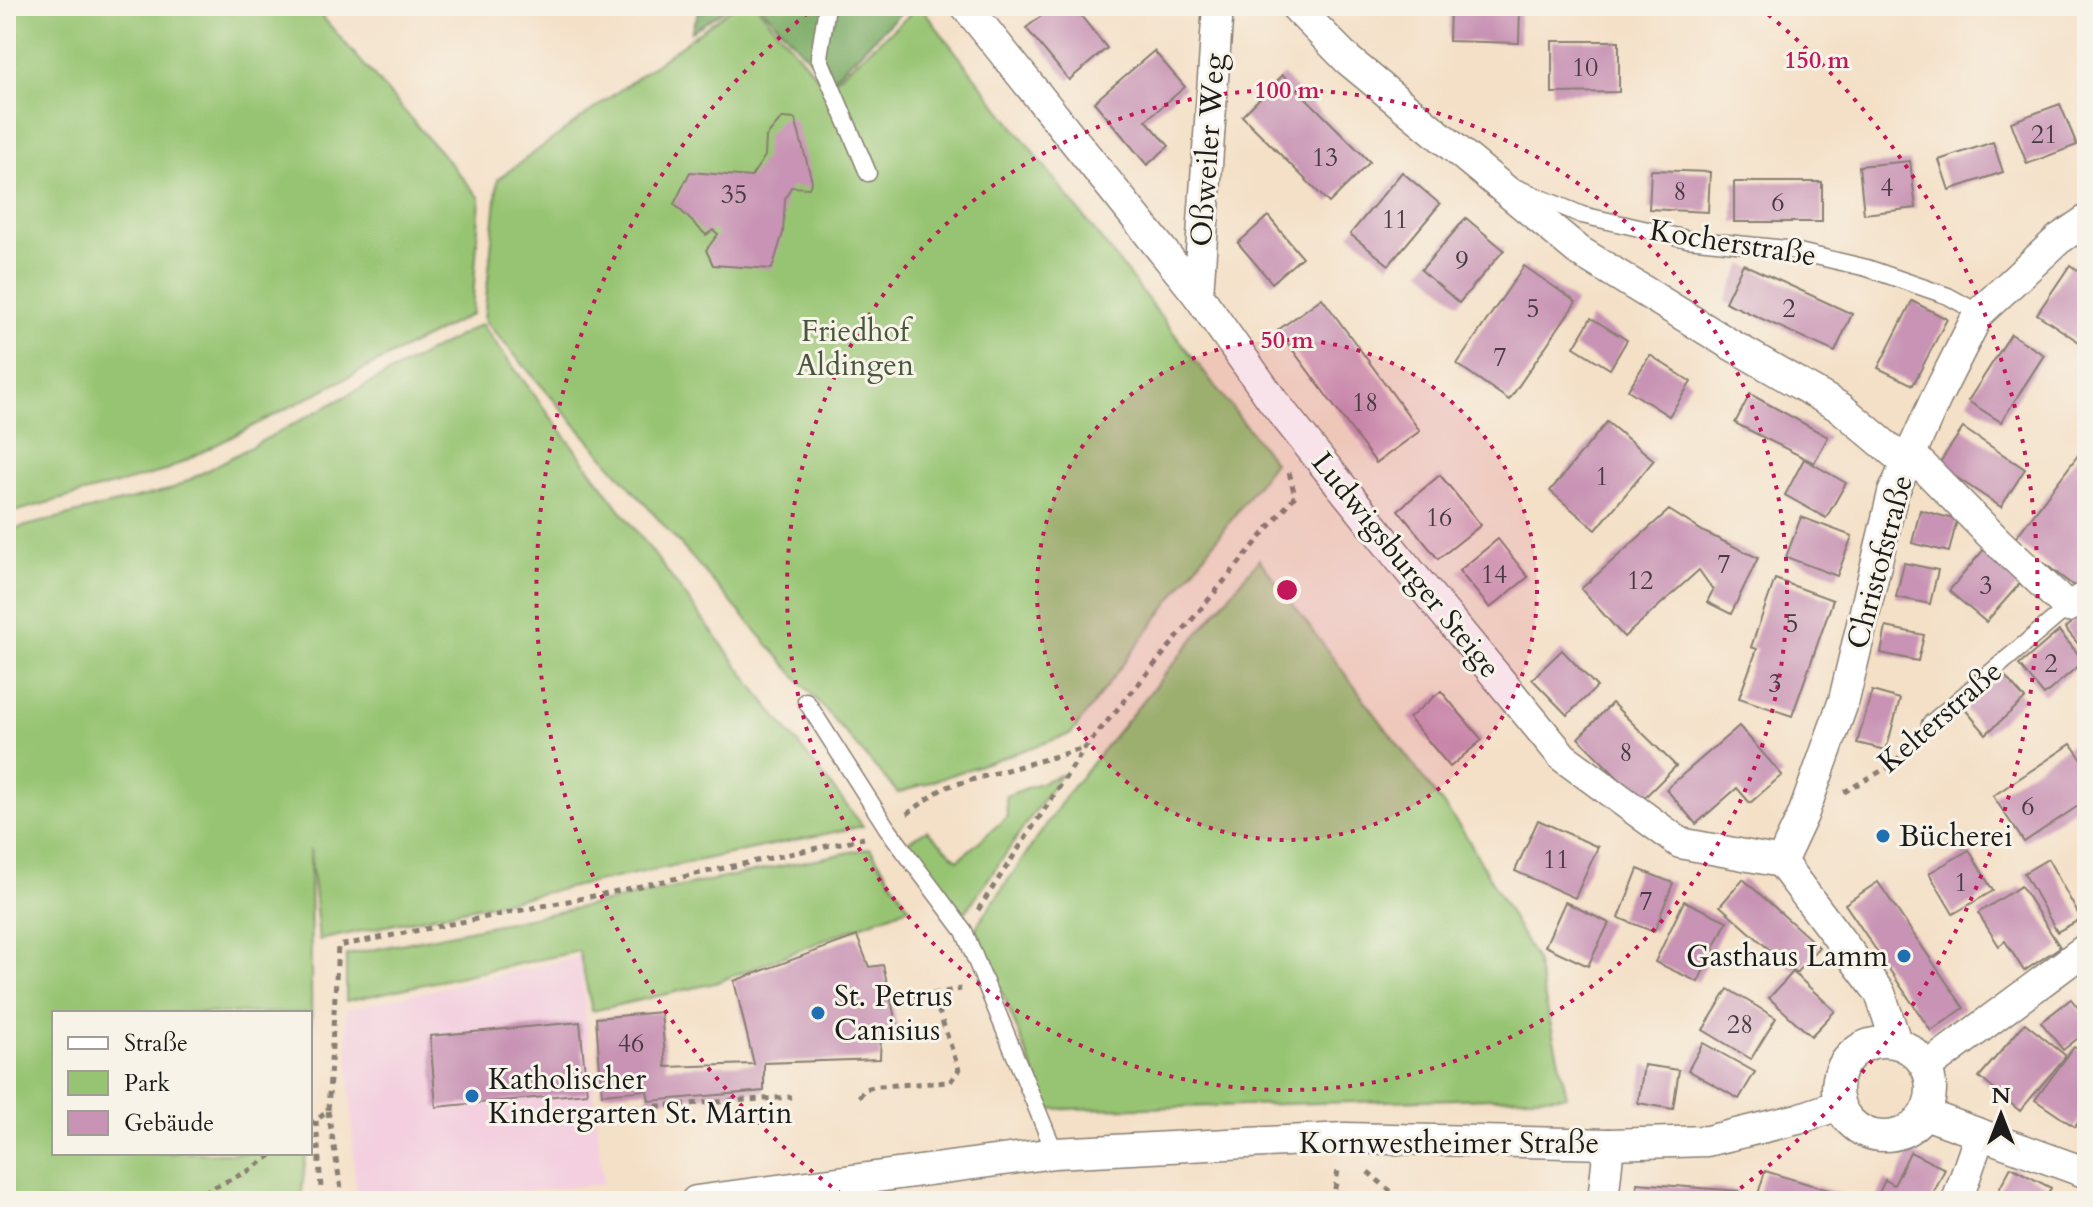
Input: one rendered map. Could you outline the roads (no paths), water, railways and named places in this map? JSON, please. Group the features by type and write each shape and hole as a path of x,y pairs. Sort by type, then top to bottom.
{"street":[{"name":"Ludwigsburger Steige","path":"966,6 1198,295 1273,401 1563,757 1680,843 1781,862"},
{"name":"Oßweiler Weg","path":"1198,295 1218,6"},
{"name":"Kocherstraße","path":"1295,6 1348,60 1579,251 1841,408 1909,459"},
{"name":"Christofstraße","path":"1781,862 1803,815 1844,700 1893,493 1936,398 1979,313 2059,239 2087,220"},
{"name":"Kelterstraße","path":"1909,459 1999,543 2078,602"},
{"path":"1781,862 1880,993 1896,1042"},
{"path":"1927,1067 2087,948"},
{"path":"1875,1041 1896,1042 1914,1051 1927,1067 1932,1082 1931,1099 1925,1114 1910,1129 1890,1136 1869,1134 1850,1123 1839,1105 1836,1085 1842,1065 1856,1050 1875,1041"},
{"name":"Kornwestheimer Straße","path":"696,1201 1055,1153 1345,1138 1609,1144 1707,1141 1798,1119 1839,1105"},
{"path":"1925,1114 2087,1173"},
{"path":"1957,1201 1980,1134"},
{"path":"1603,1201 1609,1144"}],"lane":[{"path":"827,6 819,57 868,173"},
{"name":"Kocherstraße","path":"1486,175 1582,215 1687,239 1786,249 1854,265 1948,296 1979,313"},
{"name":"Kelterstraße","path":"1930,724 2078,602"},
{"path":"806,701 887,828 964,931 1055,1153"}],"place":[{"name":"Bücherei","path":"1883,836"},
{"name":"Gasthaus Lamm","path":"1904,956"},
{"name":"St. Petrus Canisius","path":"818,1013"},
{"name":"Katholischer Kindergarten St. Martin","path":"472,1096"}],"park label":[{"name":"Friedhof Aldingen","path":"855,348"}]}
